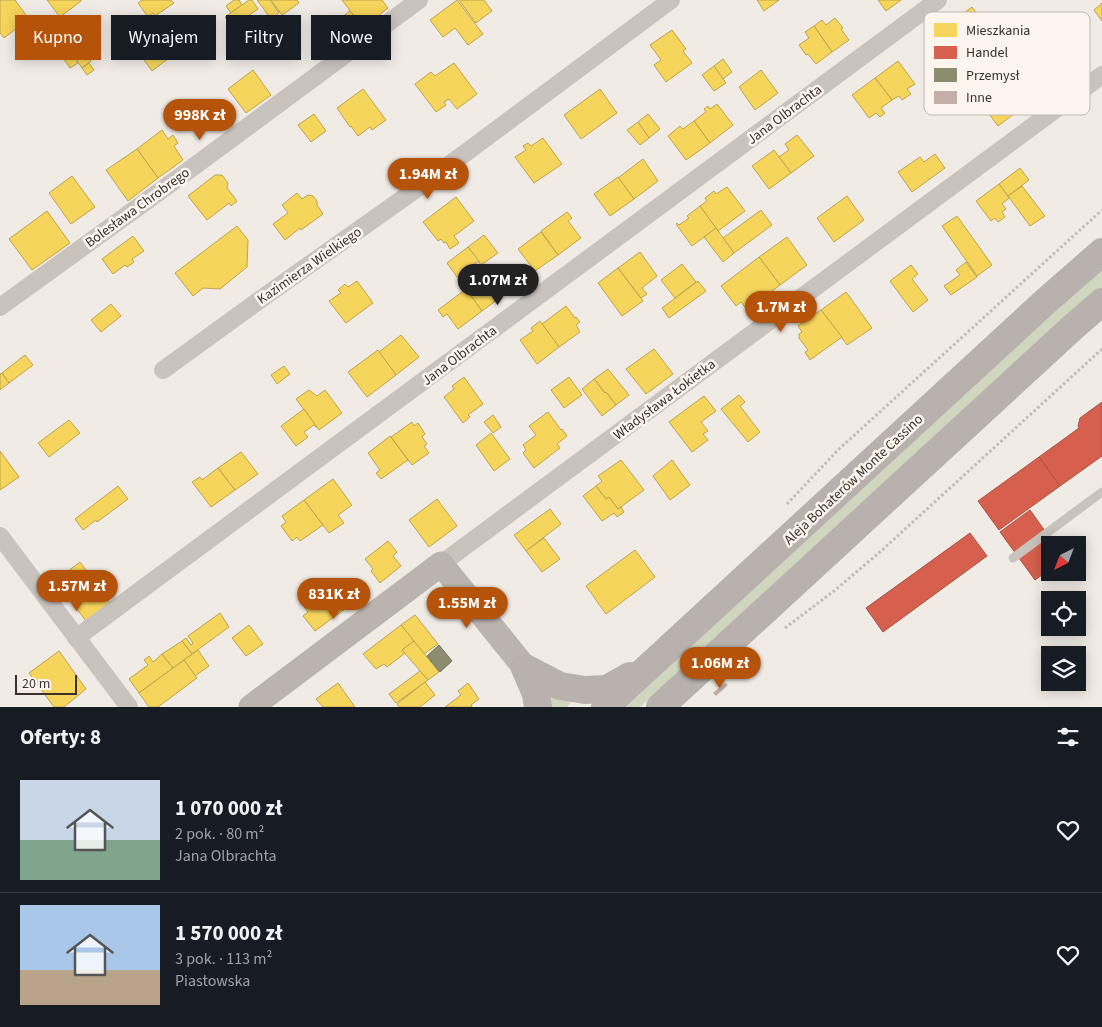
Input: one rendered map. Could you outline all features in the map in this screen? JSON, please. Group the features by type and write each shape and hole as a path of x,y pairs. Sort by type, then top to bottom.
{"main road":[{"name":"Aleja Bohaterów Monte Cassino","path":"605,707 1046,301 1102,252"},
{"path":"660,707 1102,302"},
{"path":"525,668 560,686 585,690 607,688 646,668"},
{"path":"525,668 536,694 538,707"}],"street":[{"name":"Bolesława Chrobrego","path":"0,307 419,0"},
{"name":"Kazimierza Wielkiego","path":"163,370 429,180 671,0"},
{"name":"Jana Olbrachta","path":"76,638 938,0"},
{"name":"Władysława Łokietka","path":"1090,84 1102,75"},
{"name":"Władysława Łokietka","path":"251,707 1048,115"},
{"path":"0,536 129,707"},
{"path":"441,564 525,668"}],"lane":[{"path":"1013,558 1102,492"}],"path":[{"path":"778,633 834,591 880,552 1102,349"}],"green space":[{"path":"1102,266 1102,287 640,707 626,707"},
{"path":"546,687 577,696 567,707 550,707"}],"building: Mieszkania":[{"path":"15,0 26,15 15,15 15,30 4,38 0,33 0,1"},
{"path":"47,0 81,0 63,15 58,15"},
{"path":"142,0 171,0 174,3 156,15 153,13 147,15 138,3"},
{"path":"234,0 239,0 242,5 231,13 226,6"},
{"path":"249,0 252,0 258,9 249,15 228,15"},
{"path":"257,0 270,0 279,13 268,15"},
{"path":"271,0 297,0 299,3 282,15"},
{"path":"342,0 382,0 388,8 379,15 353,15"},
{"path":"457,0 483,34 468,45 455,28 443,37 430,20"},
{"path":"459,0 484,0 492,11 476,23"},
{"path":"757,0 779,0 764,11"},
{"path":"878,0 901,0 886,11"},
{"path":"1102,3 1102,21 1094,10"},
{"path":"972,7 976,12 965,12"},
{"path":"350,11 353,15 345,15"},
{"path":"835,18 849,40 832,52 814,26 822,20 826,25"},
{"path":"814,26 832,52 816,64 799,45 809,38 805,32"},
{"path":"672,30 686,49 683,51 692,63 666,82 654,65 661,60 650,45"},
{"path":"723,59 732,72 723,79 714,66"},
{"path":"64,60 76,60 78,63 70,68"},
{"path":"76,60 90,60 91,61 82,68"},
{"path":"144,60 166,60 152,71"},
{"path":"898,61 915,84 907,89 911,94 902,100 899,96 892,100 875,78"},
{"path":"89,63 94,70 87,75 82,68"},
{"path":"454,63 477,94 457,109 449,99 444,102 446,105 436,112 415,84 431,72 435,76"},
{"path":"714,66 726,83 714,91 702,75"},
{"path":"253,70 271,95 246,113 228,89"},
{"path":"761,70 778,93 755,110 739,87"},
{"path":"875,78 892,100 881,108 885,113 880,117 876,113 869,118 852,95"},
{"path":"363,89 386,120 372,130 370,127 358,136 337,108"},
{"path":"600,89 617,113 581,139 564,115"},
{"path":"717,104 733,125 710,143 694,121 706,112 704,109 708,106 710,109"},
{"path":"314,114 326,131 311,142 298,125"},
{"path":"648,114 660,129 649,138 638,122"},
{"path":"990,115 1013,115 998,126"},
{"path":"694,121 710,143 686,160 668,136 680,126 683,129"},
{"path":"638,122 649,138 640,145 627,130"},
{"path":"162,130 168,139 173,135 178,143 174,146 183,160 158,178 137,149"},
{"path":"797,135 814,156 791,173 779,157 789,150 785,144"},
{"path":"543,138 562,164 534,183 515,157 526,150 523,146 528,143 531,146"},
{"path":"137,149 158,178 128,201 106,170"},
{"path":"774,150 791,173 769,189 752,166"},
{"path":"935,154 945,168 912,192 898,172 920,157 924,162"},
{"path":"643,159 658,181 634,199 618,178"},
{"path":"1020,168 1029,180 1008,196 999,184"},
{"path":"215,175 222,175 228,183 227,188 237,201 231,206 229,203 207,220 188,196"},
{"path":"72,176 95,207 71,224 49,193"},
{"path":"618,177 634,199 610,216 594,194"},
{"path":"999,184 1009,198 1002,204 1006,209 1002,212 1005,217 998,222 995,218 991,221 976,201"},
{"path":"1022,186 1045,216 1030,226 1008,196"},
{"path":"727,187 745,211 718,231 700,206 707,201 705,198 714,191 716,194"},
{"path":"297,193 302,199 308,195 313,196 323,214 285,240 273,224 288,213 282,205"},
{"path":"847,196 864,220 834,242 817,218"},
{"path":"456,197 474,221 454,236 459,243 450,249 446,242 444,243 441,239 438,241 423,222"},
{"path":"700,206 716,228 692,246 676,224 679,225 689,218 687,216"},
{"path":"761,210 772,225 734,253 723,238"},
{"path":"47,211 70,243 32,270 9,239"},
{"path":"567,212 572,218 568,221 581,238 558,255 541,231"},
{"path":"957,216 992,265 977,276 942,226"},
{"path":"237,226 248,240 247,267 220,289 203,288 193,296 175,273"},
{"path":"716,228 734,253 723,262 704,237"},
{"path":"541,232 558,255 535,271 518,249"},
{"path":"484,235 498,253 481,265 468,247"},
{"path":"133,236 144,251 132,259 134,262 127,267 125,265 113,274 102,259"},
{"path":"787,237 807,265 780,285 759,257"},
{"path":"468,247 479,261 457,277 447,263"},
{"path":"640,252 657,276 642,288 647,294 641,298 618,268"},
{"path":"759,257 780,285 747,310 741,302 736,306 721,286"},
{"path":"966,262 977,277 951,295 944,286 960,275 956,270"},
{"path":"682,264 696,282 675,298 661,280"},
{"path":"911,265 918,274 912,279 928,300 913,312 890,281"},
{"path":"618,268 643,301 622,316 598,283"},
{"path":"488,271 505,294 482,311 465,288"},
{"path":"357,281 373,303 346,323 329,301 341,293 338,290 345,284 348,287"},
{"path":"698,281 706,291 669,318 662,308"},
{"path":"466,289 482,311 458,329 447,314 443,317 438,310"},
{"path":"846,292 872,328 847,345 821,310"},
{"path":"111,304 121,316 101,332 91,320"},
{"path":"566,306 580,322 576,325 580,332 559,347 542,324"},
{"path":"821,310 842,337 810,360 805,352 808,350 799,338 799,334 802,332 798,326"},
{"path":"540,321 559,347 537,364 520,340 533,331 531,328"},
{"path":"401,335 419,357 396,375 379,352"},
{"path":"654,349 673,374 646,394 626,369"},
{"path":"378,350 396,375 367,397 348,372"},
{"path":"25,355 33,365 9,383 2,373"},
{"path":"284,366 290,374 277,384 271,375"},
{"path":"608,369 629,395 616,405 594,379"},
{"path":"2,373 9,383 0,390 0,374"},
{"path":"464,377 483,404 468,415 470,417 463,423 444,397 454,389 452,386"},
{"path":"569,377 582,395 564,408 551,390"},
{"path":"594,379 616,405 602,416 582,389"},
{"path":"309,390 317,396 325,390 342,413 319,430 296,399"},
{"path":"739,395 745,402 740,406 760,432 748,442 721,409"},
{"path":"704,396 716,411 701,422 708,431 703,434 708,440 692,452 669,422"},
{"path":"304,409 317,427 314,425 304,432 308,437 296,446 281,426"},
{"path":"548,412 567,436 557,444 560,448 534,468 523,453 526,450 523,445 536,435 529,426"},
{"path":"493,415 501,427 493,433 484,422"},
{"path":"69,420 80,433 49,457 38,443"},
{"path":"412,422 414,426 418,423 425,434 422,437 427,444 424,446 429,453 412,465 391,437"},
{"path":"491,433 510,459 494,471 476,445"},
{"path":"390,436 408,460 381,479 376,473 380,470 368,453"},
{"path":"0,451 19,477 0,490"},
{"path":"241,452 258,474 235,490 218,468"},
{"path":"621,460 644,490 618,509 609,497 606,499 596,486 602,481 598,476"},
{"path":"672,460 690,485 670,500 653,476"},
{"path":"218,468 235,490 211,507 192,482 200,477 202,480"},
{"path":"333,479 352,505 338,515 344,523 329,533 304,500"},
{"path":"118,486 128,499 83,530 75,519"},
{"path":"596,486 606,499 609,497 618,509 621,507 624,512 617,517 614,513 602,521 583,496"},
{"path":"437,499 457,526 429,547 409,520"},
{"path":"304,500 323,525 300,541 297,537 292,541 281,526 286,522 282,516"},
{"path":"550,509 561,524 526,551 514,535"},
{"path":"544,538 560,559 542,572 526,551"},
{"path":"388,541 397,552 393,556 401,566 380,583 365,559"},
{"path":"635,550 655,577 606,614 586,586"},
{"path":"80,562 110,603 86,621 55,581"},
{"path":"343,578 347,583 353,579 364,595 315,631 303,616 308,612 304,607"},
{"path":"220,613 229,627 192,654 182,641 186,638 191,645 193,643 188,636"},
{"path":"415,615 438,644 424,654 401,625"},
{"path":"249,625 263,644 246,656 232,638"},
{"path":"401,625 414,641 402,650 405,653 387,667 384,664 376,669 363,654"},
{"path":"182,641 192,654 173,668 162,654"},
{"path":"414,641 439,672 428,680 402,650"},
{"path":"198,650 209,666 195,676 184,660"},
{"path":"59,651 86,689 64,707 54,707 29,673"},
{"path":"162,654 173,668 139,693 129,679 148,665 144,660 149,656 153,662"},
{"path":"184,660 197,678 158,707 149,707 139,693"},
{"path":"420,671 428,680 396,703 389,694"},
{"path":"425,682 435,695 420,707 399,707 397,704"},
{"path":"338,683 355,707 323,707 316,699"},
{"path":"468,683 479,699 471,705 472,707 445,707 461,695 458,691"}],"building: Handel":[{"path":"1102,402 1102,456 1060,486 1039,457 1079,428 1080,418"},
{"path":"1039,457 1060,486 999,530 978,501"},
{"path":"1030,510 1049,536 1041,536 1041,576 1035,580 1000,532"},
{"path":"970,533 987,556 883,632 866,608"}],"building: Przemysł":[{"path":"439,645 452,661 440,672 427,656"}],"building: Inne":[{"path":"725,683 728,685 716,696 713,693"}]}
